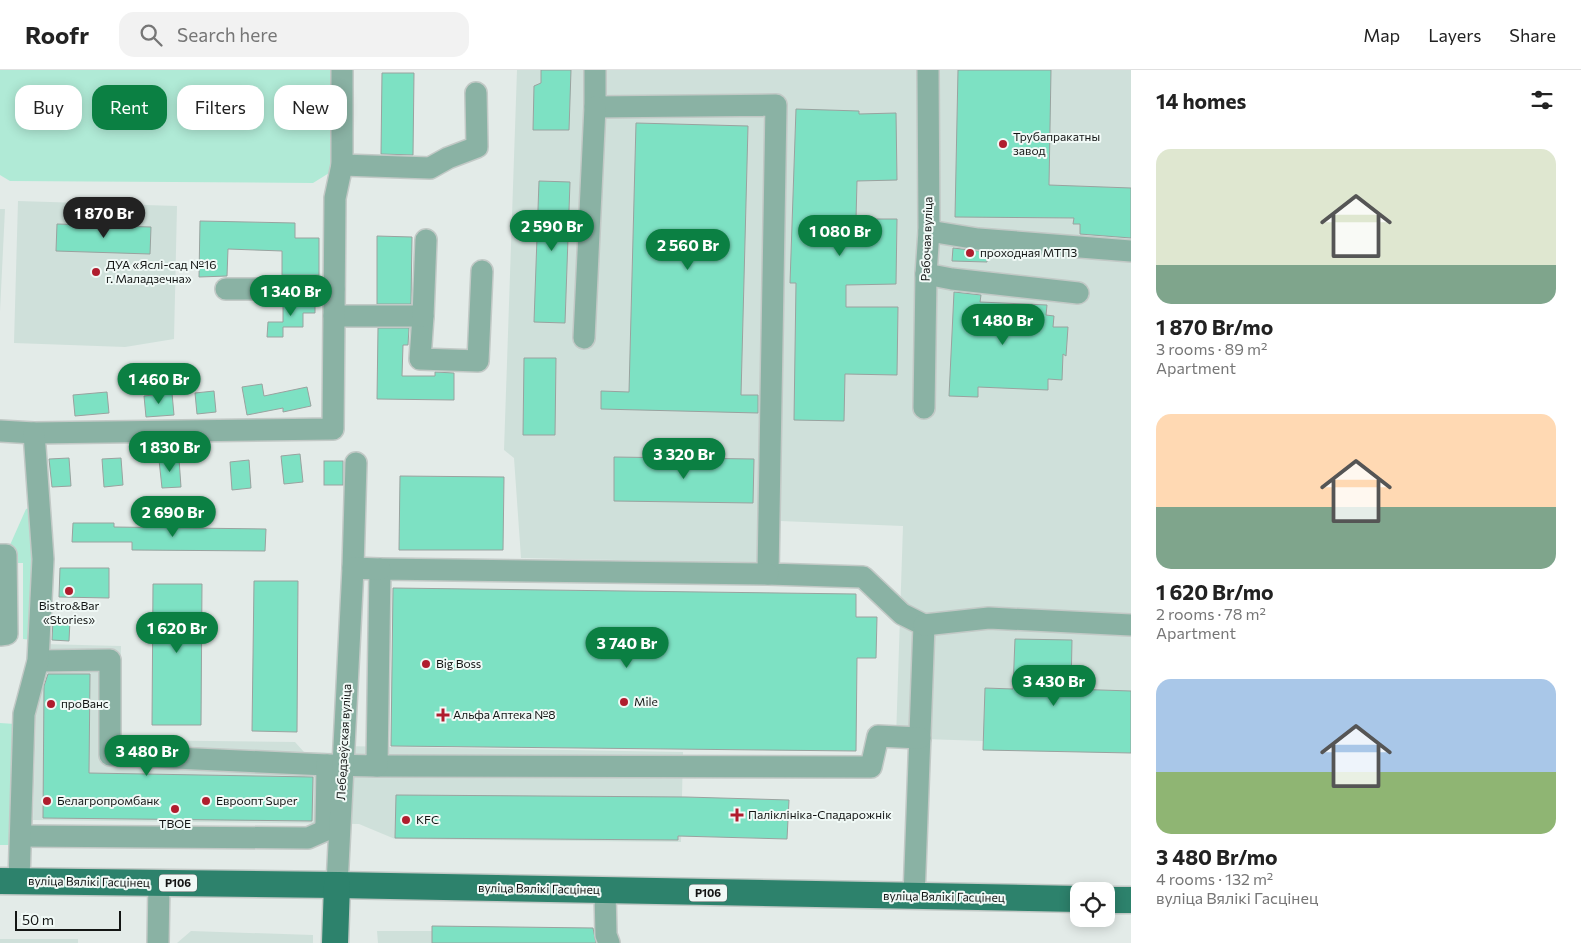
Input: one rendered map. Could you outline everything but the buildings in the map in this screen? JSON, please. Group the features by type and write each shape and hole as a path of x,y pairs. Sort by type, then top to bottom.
{"main road":[{"name":"вуліца Вялікі Гасцінец","path":"9,881 337,885 1070,899"},
{"name":"Лебедзеўская вуліца","path":"335,943 337,885"},
{"path":"1115,900 1131,900"}],"street":[{"path":"0,431 34,433 333,429 335,198 342,165 342,70"},
{"path":"584,338 595,70"},
{"name":"Рабочая вуліца","path":"924,408 926,274 929,231 928,70"},
{"path":"342,165 430,168 448,158 476,147 476,93"},
{"path":"595,106 776,105 768,574"},
{"path":"929,231 978,239 1131,251"},
{"path":"426,240 420,359 478,361 482,271"},
{"path":"926,274 952,279 1078,293"},
{"path":"226,289 334,289"},
{"path":"334,316 423,316"},
{"path":"9,881 21,836 24,714 38,660 43,559 34,433"},
{"name":"Лебедзеўская вуліца","path":"337,885 335,765 353,568 356,463"},
{"path":"0,555 6,555 7,634 0,634"},
{"path":"353,568 862,577 902,614 924,625 989,618 1131,625"},
{"path":"377,766 380,569"},
{"path":"914,896 908,848 920,738 924,625"},
{"path":"38,660 110,660 110,755 377,766 871,767 878,736 920,738"},
{"path":"21,836 308,838 324,831 335,765"},
{"path":"158,943 159,883"},
{"path":"606,891 606,926 609,943"}],"shaded area":[{"path":"517,70 1131,70 1131,746 896,738 903,526 758,520 758,563 521,558 514,458 504,450"},
{"name":"ДУА «Яслі-сад №16 г. Маладзечна»","path":"18,201 177,206 174,339 125,347 14,343"},
{"path":"0,209 5,209 0,311"},
{"path":"43,644 121,646 119,740 295,742 304,752 341,753 342,746 683,752 681,842 395,839 359,824 33,820 37,684"},
{"path":"432,926 601,928 601,943 378,943 377,931 432,931"},
{"path":"191,931 313,935 313,943 177,943"},
{"path":"0,939 78,939 78,943 0,943"}],"green space":[{"path":"0,70 342,70 342,85 274,85 274,130 342,130 342,165 313,183 10,181 0,175"},
{"path":"33,507 39,556 32,640 23,639 23,563 2,563 26,509"},
{"path":"0,723 15,724 10,845 0,845"}],"place":[{"name":"Трубапракатны завод","path":"1003,144"},
{"name":"проходная МТПЗ","path":"970,253"},
{"name":"ДУА «Яслі-сад №16 г. Маладзечна»","path":"96,272"},
{"name":"Bistro&Bar «Stories»","path":"69,591"},
{"name":"Big Boss","path":"426,664"},
{"name":"Mile","path":"624,702"},
{"name":"проВанс","path":"51,704"},
{"name":"Альфа Аптека №8","path":"443,715"},
{"name":"Белагропромбанк","path":"47,801"},
{"name":"Евроопт Super","path":"206,801"},
{"name":"ТВОЕ","path":"175,809"},
{"name":"Паліклініка-Спадарожнік","path":"737,815"},
{"name":"KFC","path":"406,820"}]}
